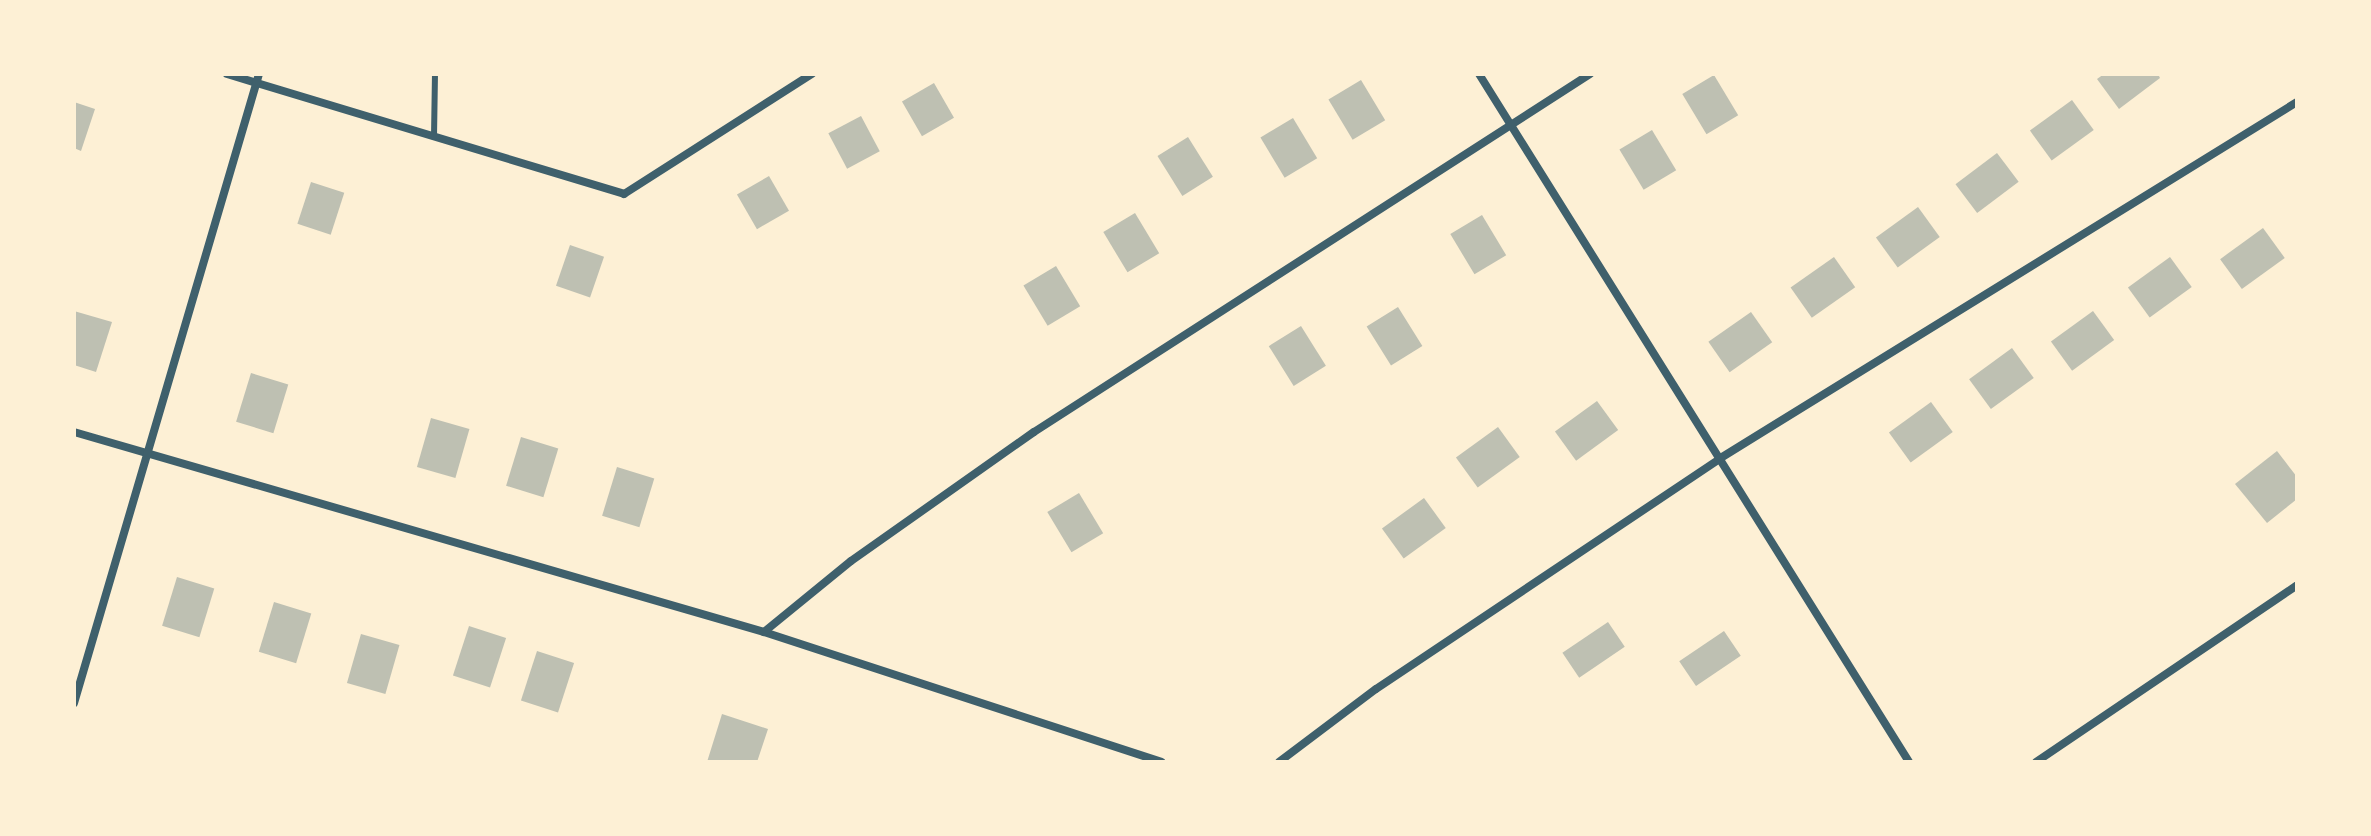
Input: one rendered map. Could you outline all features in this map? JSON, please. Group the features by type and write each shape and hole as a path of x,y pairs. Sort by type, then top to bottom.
{"street":[{"path":"227,74 258,78 434,137 624,194 812,74"},
{"path":"1479,74 1909,762"},
{"path":"764,632 851,561 1034,432 1590,74"},
{"path":"74,703 258,78"},
{"path":"1279,762 1376,689 1719,459 2297,102"},
{"path":"74,432 764,632 1161,762"},
{"path":"2036,762 2297,585"}],"lane":[{"path":"434,137 435,74"}],"building":[{"path":"2104,74 2158,74 2160,78 2119,109 2097,79"},
{"path":"1714,75 1738,115 1706,134 1682,94"},
{"path":"1361,80 1385,120 1353,140 1328,100"},
{"path":"934,83 954,118 922,136 902,102"},
{"path":"2072,100 2094,130 2052,160 2030,131"},
{"path":"74,102 95,109 81,151 74,148"},
{"path":"861,116 880,151 847,169 828,133"},
{"path":"1293,118 1317,158 1285,178 1260,138"},
{"path":"1652,130 1676,170 1644,190 1619,150"},
{"path":"1188,137 1213,177 1182,196 1157,156"},
{"path":"1997,153 2019,182 1977,213 1955,184"},
{"path":"769,176 789,211 757,229 737,194"},
{"path":"311,182 344,193 331,235 297,224"},
{"path":"1918,207 1940,237 1898,267 1876,238"},
{"path":"1135,213 1159,253 1127,272 1103,232"},
{"path":"1482,215 1506,255 1474,274 1450,234"},
{"path":"2263,228 2285,258 2242,289 2220,259"},
{"path":"570,245 604,257 590,297 556,286"},
{"path":"1834,257 1855,287 1812,318 1791,287"},
{"path":"2170,257 2192,287 2150,317 2128,288"},
{"path":"1056,266 1080,306 1048,326 1023,286"},
{"path":"1398,307 1422,346 1391,366 1367,327"},
{"path":"74,311 112,322 96,372 74,365"},
{"path":"2093,311 2114,340 2072,371 2051,342"},
{"path":"1751,312 1772,342 1730,372 1708,342"},
{"path":"1301,326 1326,366 1294,386 1269,346"},
{"path":"2012,348 2034,378 1991,409 1969,379"},
{"path":"251,373 288,384 273,433 236,422"},
{"path":"1597,401 1618,430 1576,461 1555,432"},
{"path":"1931,402 1953,432 1911,462 1889,433"},
{"path":"431,418 469,429 455,478 417,467"},
{"path":"1498,427 1520,457 1478,487 1456,458"},
{"path":"521,437 558,448 543,497 506,486"},
{"path":"2277,451 2297,477 2297,499 2267,523 2235,484"},
{"path":"617,467 654,478 639,527 602,516"},
{"path":"1079,493 1103,533 1071,552 1047,512"},
{"path":"1424,498 1446,528 1404,558 1382,529"},
{"path":"177,577 214,588 199,637 162,626"},
{"path":"274,602 311,613 296,663 259,652"},
{"path":"1608,622 1625,647 1579,678 1562,653"},
{"path":"469,626 506,638 490,688 453,675"},
{"path":"1724,631 1741,656 1696,686 1679,661"},
{"path":"361,634 399,645 385,694 347,683"},
{"path":"537,651 574,663 558,713 521,700"},
{"path":"722,714 768,729 757,762 707,762"}]}
